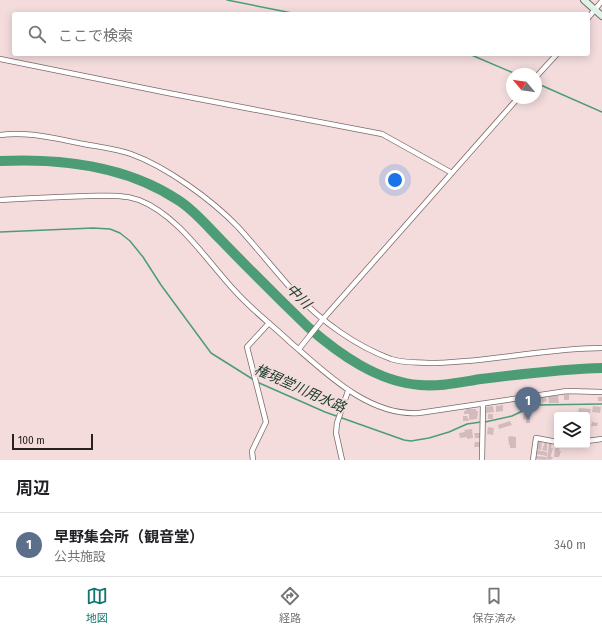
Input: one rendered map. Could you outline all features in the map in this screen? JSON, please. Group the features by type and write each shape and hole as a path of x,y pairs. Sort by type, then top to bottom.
{"main road":[{"path":"584,0 602,16"}],"street":[{"path":"590,16 602,2"},
{"path":"542,70 554,56"},
{"path":"0,59 382,134 452,172"},
{"path":"300,347 513,104"},
{"path":"0,135 18,134 60,139 131,154 180,180 200,194 232,222 322,321 370,350 393,360 406,362 463,362 538,352 602,348"},
{"path":"0,200 40,197 119,196 139,200 161,212 171,220 200,249 235,291 269,323 300,347 330,377 348,390 391,410 411,413 567,391 602,392"},
{"path":"254,460 252,452 266,422 247,346 269,323"},
{"path":"342,460 336,433 337,423 348,390"},
{"path":"482,460 483,404"},
{"path":"533,460 536,438 554,442"},
{"path":"590,441 602,439"}],"building":[{"path":"569,394 569,400 564,400 564,395"},
{"path":"546,396 547,401 542,403 541,397"},
{"path":"548,396 558,396 559,403 549,403"},
{"path":"598,397 602,397 602,401 598,401"},
{"path":"533,399 533,401 536,400 536,403 522,406 521,401"},
{"path":"503,405 503,411 496,412 496,406"},
{"path":"493,406 494,412 486,413 486,407"},
{"path":"593,406 601,407 600,413 592,412"},
{"path":"579,408 591,409 590,413 578,412"},
{"path":"466,409 476,409 476,411 478,411 477,419 469,420 469,414 464,414"},
{"path":"524,413 530,414 530,423 526,423 526,420 523,419"},
{"path":"488,414 493,414 493,419 488,419"},
{"path":"463,416 467,416 469,421 463,421"},
{"path":"510,421 512,425 499,429 498,425"},
{"path":"592,422 598,423 597,426 591,426"},
{"path":"488,427 494,428 493,435 487,434"},
{"path":"472,429 473,438 460,438 459,433 465,432 464,430"},
{"path":"474,433 481,433 481,438 475,438"},
{"path":"508,437 516,437 516,448 510,448"},
{"path":"475,442 481,442 480,447 474,447"},
{"path":"538,442 542,442 541,450 537,449"},
{"path":"545,442 547,442 547,451 542,450"},
{"path":"549,443 552,443 551,448 553,448 551,457 553,457 552,459 547,460"},
{"path":"555,448 560,448 559,451 561,451 559,457 554,457"},
{"path":"537,450 547,452 547,456 536,454"},
{"path":"536,456 547,457 546,460 535,459"}],"waterway":[{"path":"227,0 287,12"},
{"path":"474,56 506,70"},
{"path":"542,86 602,112"},
{"name":"中川","path":"0,161 23,160 69,163 115,172 158,188 184,204 195,213 308,327 320,337 360,365 389,378 404,383 435,385 541,372 602,368"},
{"name":"権現堂川用水路","path":"0,232 93,228 110,229 120,233 130,241 143,257 161,285 211,353 254,380"},
{"name":"権現堂川用水路","path":"257,382 325,412 404,440 411,441 429,438 449,432 467,424 481,422"},
{"name":"権現堂川用水路","path":"485,422 512,416 535,405 602,404"}],"place":[{"name":"早野集会所（観音堂）","path":"528,420"}]}
